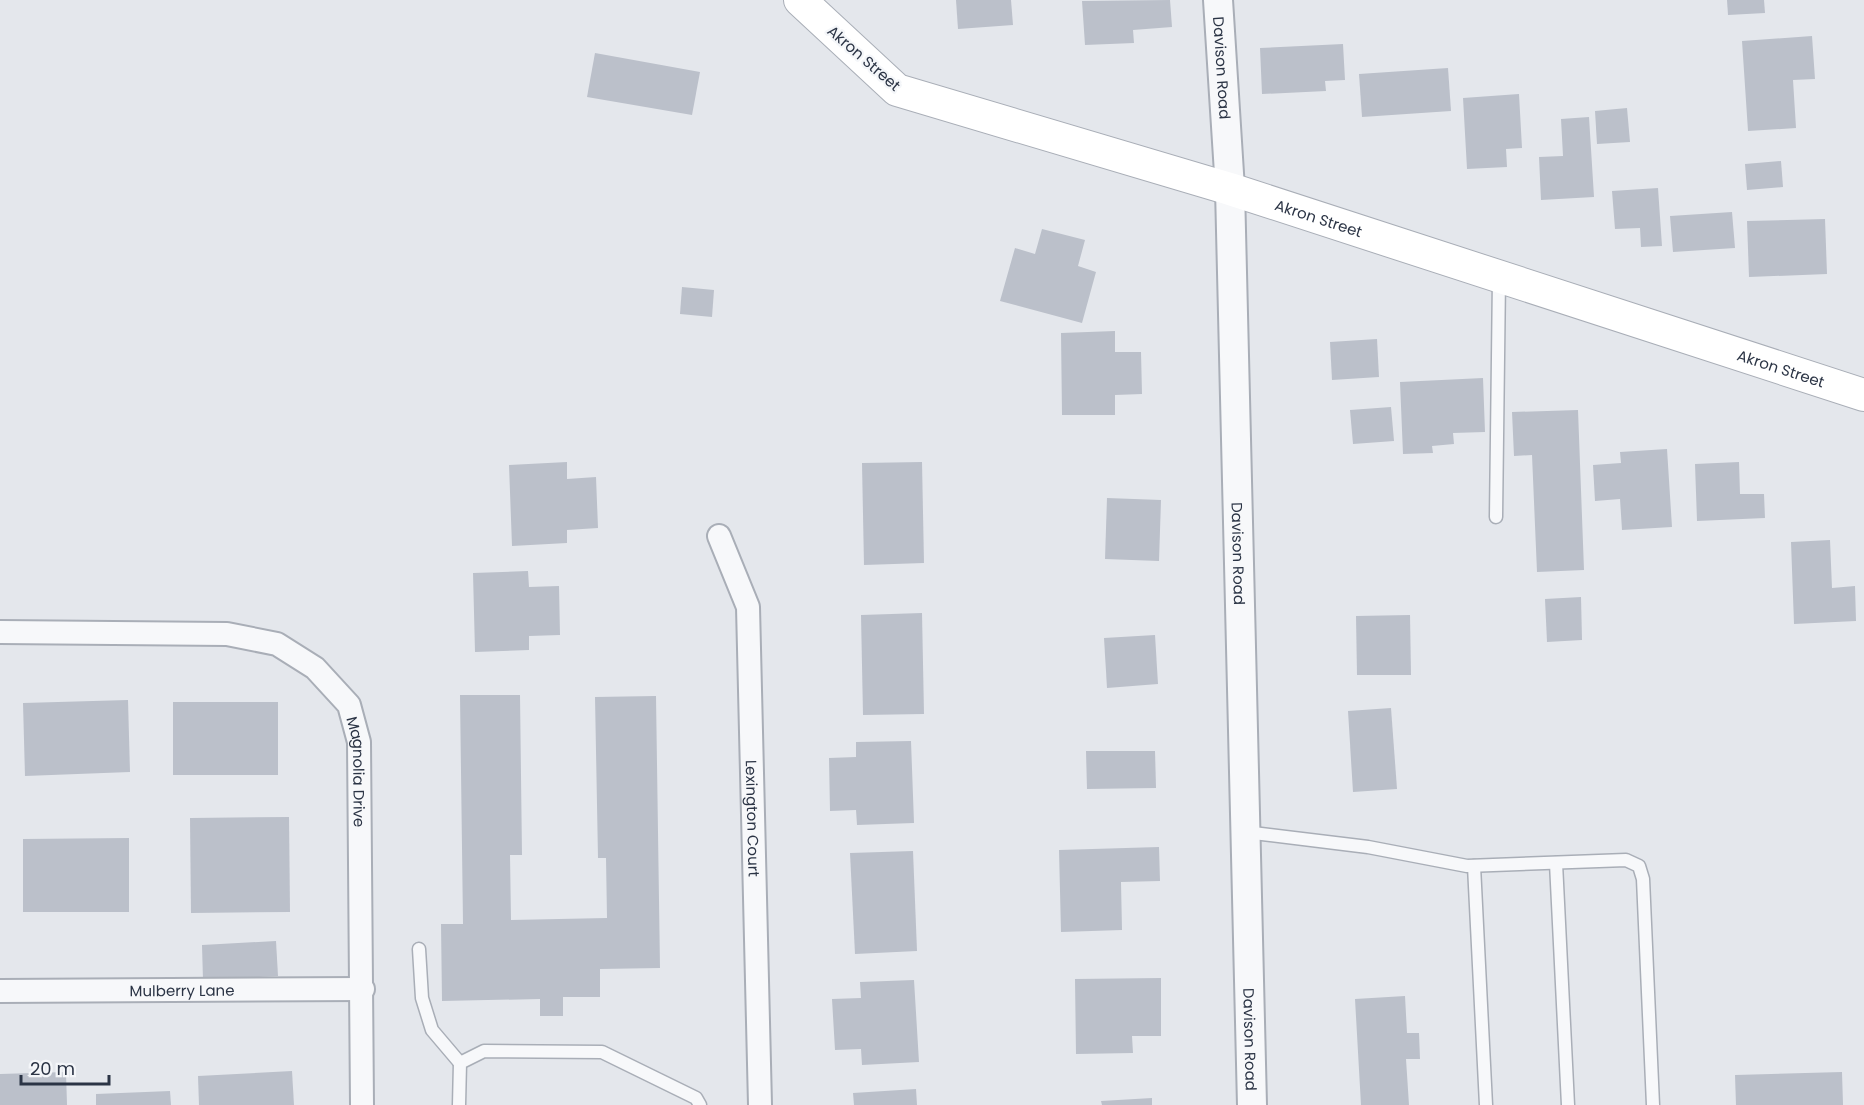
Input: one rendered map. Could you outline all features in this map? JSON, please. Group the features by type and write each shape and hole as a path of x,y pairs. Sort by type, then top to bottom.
{"main road":[{"name":"Akron Street","path":"800,0 897,90 1230,189 1864,395"}],"street":[{"name":"Davison Road","path":"1218,0 1230,189 1252,1105"},
{"name":"Lexington Court","path":"719,536 748,607 760,1105"},
{"name":"Magnolia Drive","path":"0,632 227,634 277,644 315,668 349,705 359,742 363,989 362,1105"},
{"name":"Mulberry Lane","path":"0,991 363,989"}],"lane":[{"path":"1496,517 1499,276"},
{"path":"1245,832 1368,847 1425,860 1474,866 1626,860 1639,866 1643,879 1653,1105"},
{"path":"1556,863 1568,1105"},
{"path":"1474,866 1486,1105"},
{"path":"419,949 422,998 432,1030 460,1063 459,1105"},
{"path":"460,1063 484,1051 603,1052 696,1098 700,1105"}],"building":[{"path":"956,0 1011,0 1013,25 958,29"},
{"path":"1170,0 1172,27 1133,30 1134,43 1085,45 1082,1"},
{"path":"1727,0 1764,0 1765,13 1728,15"},
{"path":"1812,36 1815,79 1793,80 1796,128 1748,131 1742,41"},
{"path":"1343,44 1345,80 1325,81 1326,91 1262,94 1260,48"},
{"path":"595,53 700,72 692,115 587,97"},
{"path":"1448,68 1451,111 1362,117 1359,74"},
{"path":"1519,94 1522,148 1506,149 1507,167 1467,169 1463,98"},
{"path":"1627,108 1630,142 1597,144 1595,111"},
{"path":"1589,117 1594,197 1541,200 1539,157 1563,156 1561,119"},
{"path":"1781,161 1783,187 1747,190 1745,164"},
{"path":"1658,188 1662,246 1641,247 1640,228 1615,229 1612,191"},
{"path":"1732,212 1735,248 1673,252 1670,216"},
{"path":"1825,219 1827,274 1749,277 1747,221"},
{"path":"1042,229 1085,240 1078,266 1096,272 1082,323 1000,301 1015,248 1035,254"},
{"path":"682,287 714,290 712,317 680,314"},
{"path":"1115,331 1115,352 1141,352 1142,394 1115,395 1115,415 1062,415 1061,333"},
{"path":"1377,339 1379,377 1332,380 1330,342"},
{"path":"1483,378 1485,432 1453,433 1454,444 1432,446 1433,453 1403,454 1400,382"},
{"path":"1391,407 1394,441 1353,444 1350,410"},
{"path":"1578,410 1584,570 1537,572 1532,455 1514,456 1512,412"},
{"path":"1667,449 1672,527 1622,530 1620,499 1595,501 1593,465 1621,463 1620,452"},
{"path":"567,462 567,479 596,477 598,528 567,530 567,543 512,546 509,465"},
{"path":"922,462 924,563 864,565 862,463"},
{"path":"1739,462 1740,494 1764,494 1765,518 1697,521 1695,464"},
{"path":"1107,498 1161,500 1159,561 1105,559"},
{"path":"1830,540 1832,588 1855,586 1856,621 1794,624 1791,542"},
{"path":"528,571 529,587 559,586 560,635 529,636 529,650 475,652 473,573"},
{"path":"1581,597 1582,640 1547,642 1545,599"},
{"path":"922,613 924,714 863,715 861,615"},
{"path":"1410,615 1411,675 1357,675 1356,616"},
{"path":"1155,635 1158,684 1107,688 1104,638"},
{"path":"460,695 520,695 522,855 510,855 511,920 607,918 606,858 598,858 595,697 656,696 660,968 600,969 600,997 563,997 563,1016 540,1016 540,999 442,1001 441,924 463,924"},
{"path":"128,700 130,772 25,776 23,703"},
{"path":"173,702 278,702 278,775 173,775"},
{"path":"1391,708 1397,789 1353,792 1348,711"},
{"path":"911,741 914,823 857,825 856,810 830,811 829,758 856,757 856,742"},
{"path":"1086,751 1155,751 1156,788 1087,789"},
{"path":"289,817 290,912 191,913 190,818"},
{"path":"129,838 129,912 23,912 23,839"},
{"path":"1159,847 1160,881 1121,882 1122,930 1061,932 1059,850"},
{"path":"913,851 917,951 855,954 850,853"},
{"path":"276,941 278,976 203,980 202,945"},
{"path":"1161,978 1161,1036 1132,1036 1133,1053 1076,1054 1075,979"},
{"path":"914,980 919,1062 862,1065 861,1049 835,1050 832,999 861,998 860,982"},
{"path":"1405,996 1407,1033 1419,1033 1420,1059 1406,1059 1409,1105 1361,1105 1355,999"},
{"path":"292,1071 294,1105 199,1105 198,1076"},
{"path":"66,1072 67,1105 0,1105 0,1074"},
{"path":"1842,1072 1843,1105 1736,1105 1735,1075"},
{"path":"916,1089 917,1105 854,1105 853,1093"},
{"path":"170,1091 171,1105 96,1105 96,1094"},
{"path":"1152,1098 1152,1105 1102,1105 1101,1101"}]}
